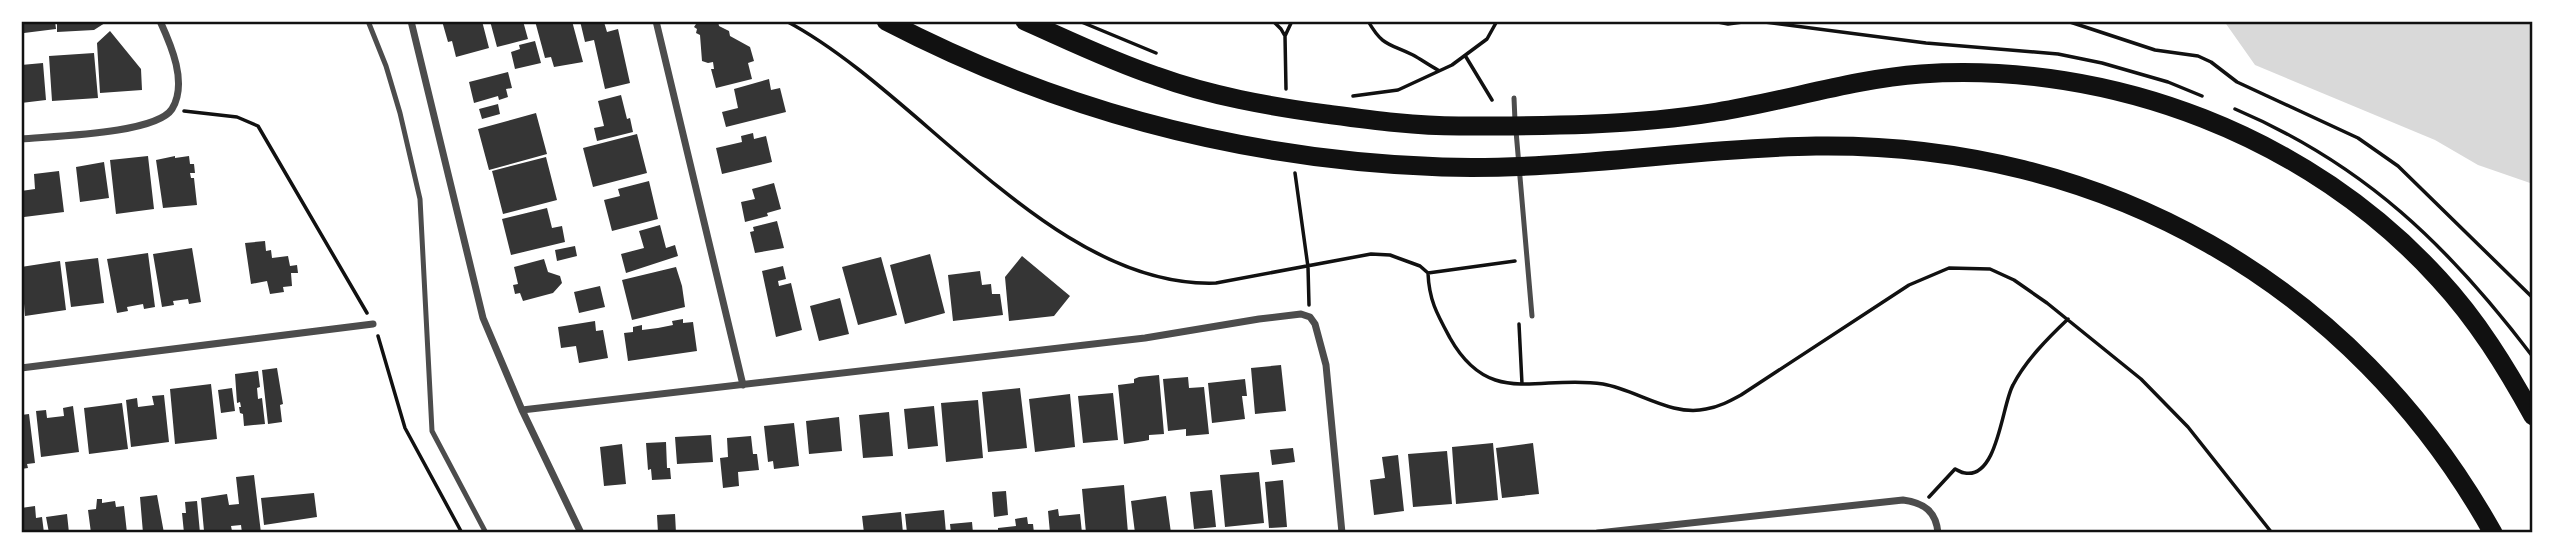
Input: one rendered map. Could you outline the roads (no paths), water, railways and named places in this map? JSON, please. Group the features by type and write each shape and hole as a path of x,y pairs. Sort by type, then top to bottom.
{"highway":[{"path":"886,21 984,67 1084,105 1165,129 1273,151 1437,166 1518,167 1748,149 1817,146 1883,148 2004,164 2112,197 2151,214 2236,259 2337,334 2414,416 2456,472 2493,533"},
{"path":"1026,21 1159,78 1223,96 1270,106 1411,124 1515,125 1681,117 1754,106 1864,81 1932,73 2041,78 2089,85 2140,97 2220,125 2267,148 2315,176 2367,212 2439,278 2499,357 2533,416"}],"street":[{"path":"21,139 142,126 161,120 171,110 177,88 175,61 160,21"},
{"path":"411,21 484,318 522,410 581,533"},
{"path":"656,21 743,385"},
{"path":"522,410 1145,338 1292,314 1310,317 1320,335 1326,365 1342,533"},
{"path":"21,368 373,324"},
{"path":"1598,533 1903,500 1923,505 1930,510 1937,522 1938,533"}],"lane":[{"path":"369,21 386,66 414,167 422,223 431,423 435,438 485,533"},
{"path":"1514,97 1532,316"}]}
